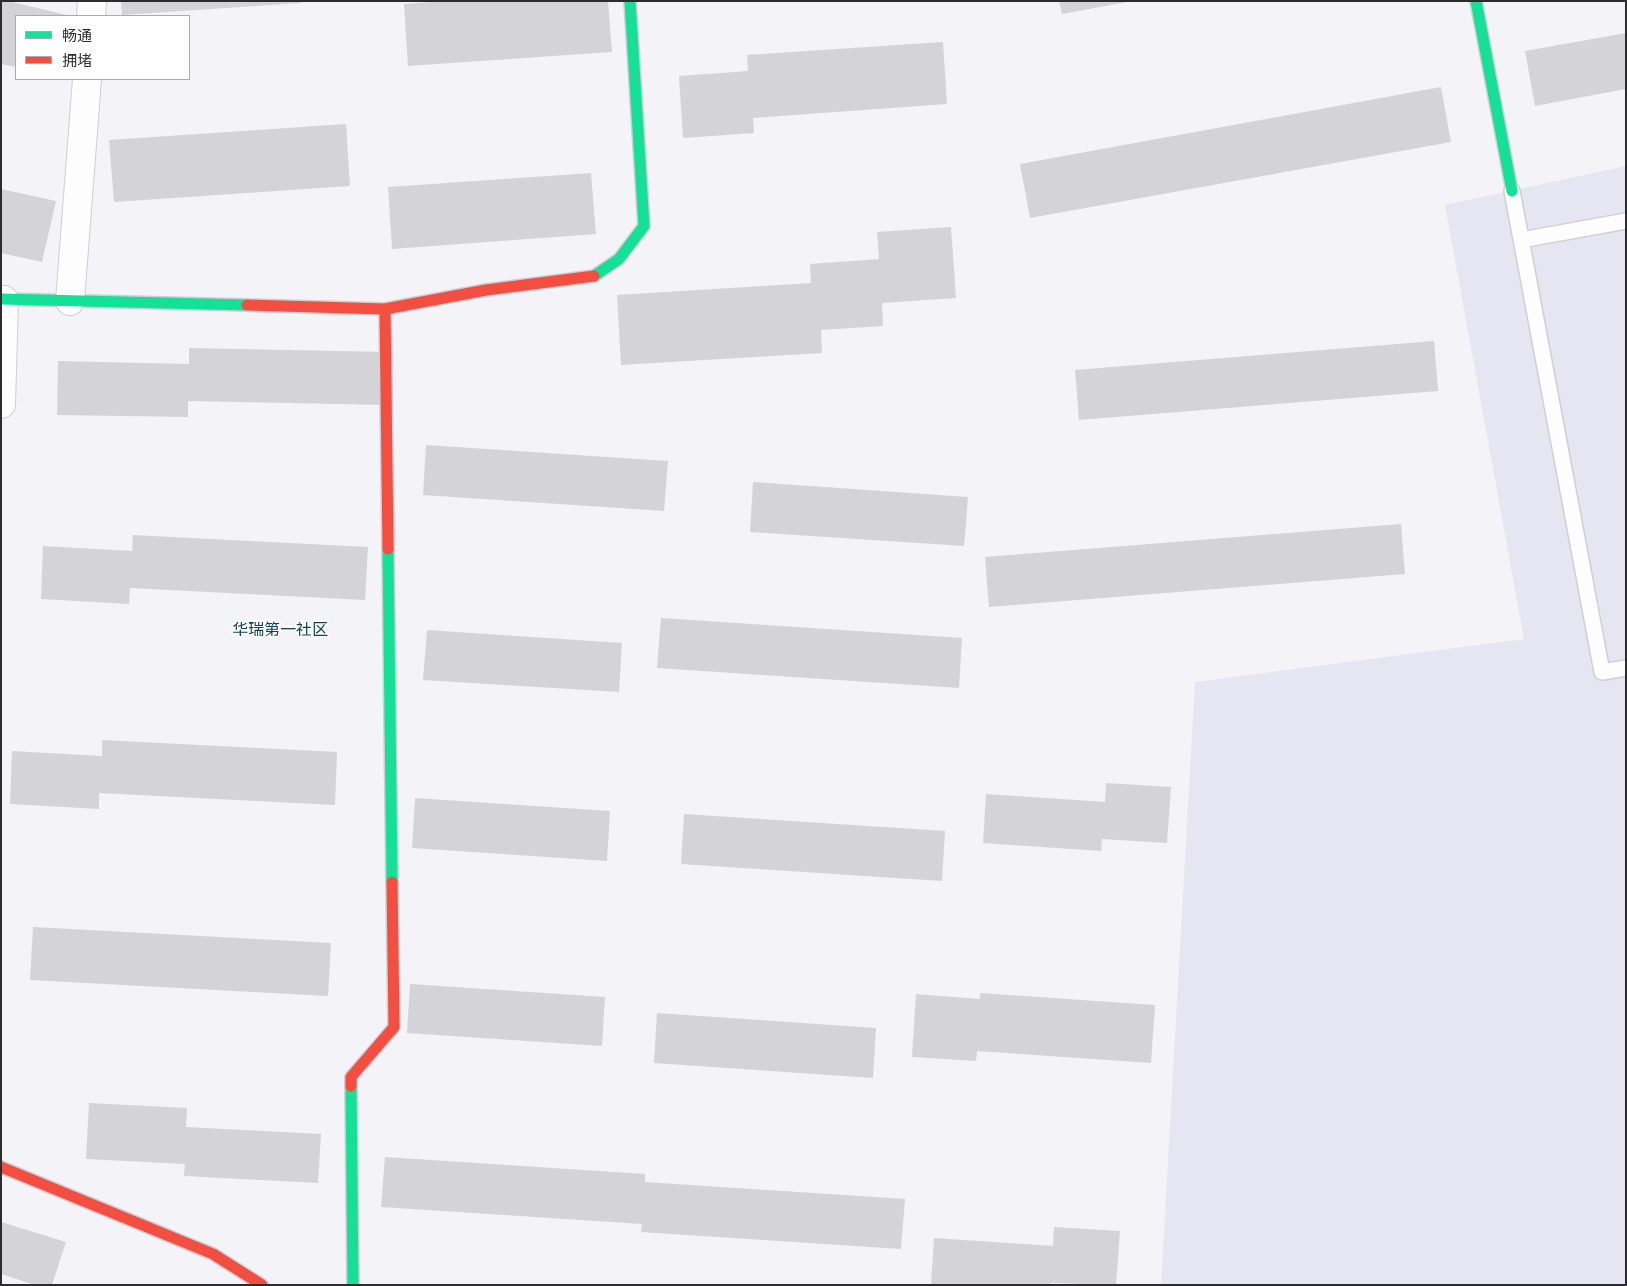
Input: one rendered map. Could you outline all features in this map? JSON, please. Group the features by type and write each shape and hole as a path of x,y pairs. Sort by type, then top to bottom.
{"street":[{"path":"91,15 92,1"},
{"path":"1,404 3,300 385,309 486,290 591,278 619,259 644,226 630,1"},
{"path":"1476,1 1512,191"},
{"path":"70,301 87,80"},
{"path":"352,1285 351,1076 394,1027 385,309"},
{"path":"1,1167 212,1254 262,1285"}],"lane":[{"path":"1512,191 1602,672 1626,668"},
{"path":"1521,240 1626,220"}],"shaded area":[{"path":"1626,166 1626,1285 1161,1285 1195,682 1524,639 1445,205"}],"building":[{"path":"1,1 67,15 15,15 15,67 1,64"},
{"path":"121,1 301,1 301,3 122,15"},
{"path":"444,1 608,1 612,52 408,66 404,4"},
{"path":"1059,1 1127,1 1127,2 1062,14"},
{"path":"1626,33 1626,89 1535,106 1525,51"},
{"path":"943,42 947,104 753,118 754,133 683,138 679,76 748,71 747,55"},
{"path":"1441,87 1451,142 1030,218 1020,164"},
{"path":"346,124 350,186 114,202 109,140"},
{"path":"591,173 596,234 392,249 388,187"},
{"path":"1,189 56,201 42,262 1,253"},
{"path":"951,227 956,298 882,303 883,326 821,330 822,353 621,365 617,295 811,283 810,264 879,259 877,232"},
{"path":"1434,341 1438,391 1079,420 1075,370"},
{"path":"189,348 388,352 387,405 188,401 188,417 57,415 58,361 189,364"},
{"path":"426,445 668,461 664,511 423,495"},
{"path":"753,482 968,497 964,546 750,532"},
{"path":"1401,524 1405,574 989,607 985,557"},
{"path":"133,535 368,547 365,600 130,588 129,604 41,599 43,546 132,551"},
{"path":"661,618 962,638 959,688 657,668"},
{"path":"427,630 622,643 619,692 423,680"},
{"path":"102,740 337,752 335,805 99,793 99,809 10,804 12,751 102,756"},
{"path":"1106,783 1171,787 1167,843 1102,839 1101,851 983,843 986,794 1105,802"},
{"path":"415,798 610,811 607,861 412,848"},
{"path":"684,814 945,831 942,881 681,864"},
{"path":"33,927 331,943 328,996 30,980"},
{"path":"410,984 605,997 602,1046 407,1033"},
{"path":"980,993 1155,1005 1151,1063 977,1051 976,1061 912,1057 916,994 980,999"},
{"path":"657,1013 876,1028 873,1078 654,1063"},
{"path":"89,1103 187,1108 186,1127 321,1134 318,1183 184,1176 185,1164 86,1159"},
{"path":"385,1157 645,1174 645,1182 905,1199 901,1249 641,1232 642,1224 381,1207"},
{"path":"1,1222 66,1242 52,1285 35,1285 1,1274"},
{"path":"1054,1227 1120,1231 1116,1285 1050,1283 1050,1285 931,1285 934,1238 1053,1246"}],"traffic: fast":[{"path":"594,276 619,259 644,226 630,1"},
{"path":"1476,1 1512,191"},
{"path":"1,299 247,305"},
{"path":"388,549 392,882"},
{"path":"351,1086 353,1285"}],"traffic: jam":[{"path":"247,305 385,309 486,290 594,276"},
{"path":"385,309 388,549"},
{"path":"351,1086 351,1077 394,1027 392,882"},
{"path":"1,1167 213,1254 262,1285"}],"district":[{"name":"华瑞第一社区","path":"280,630"}]}
